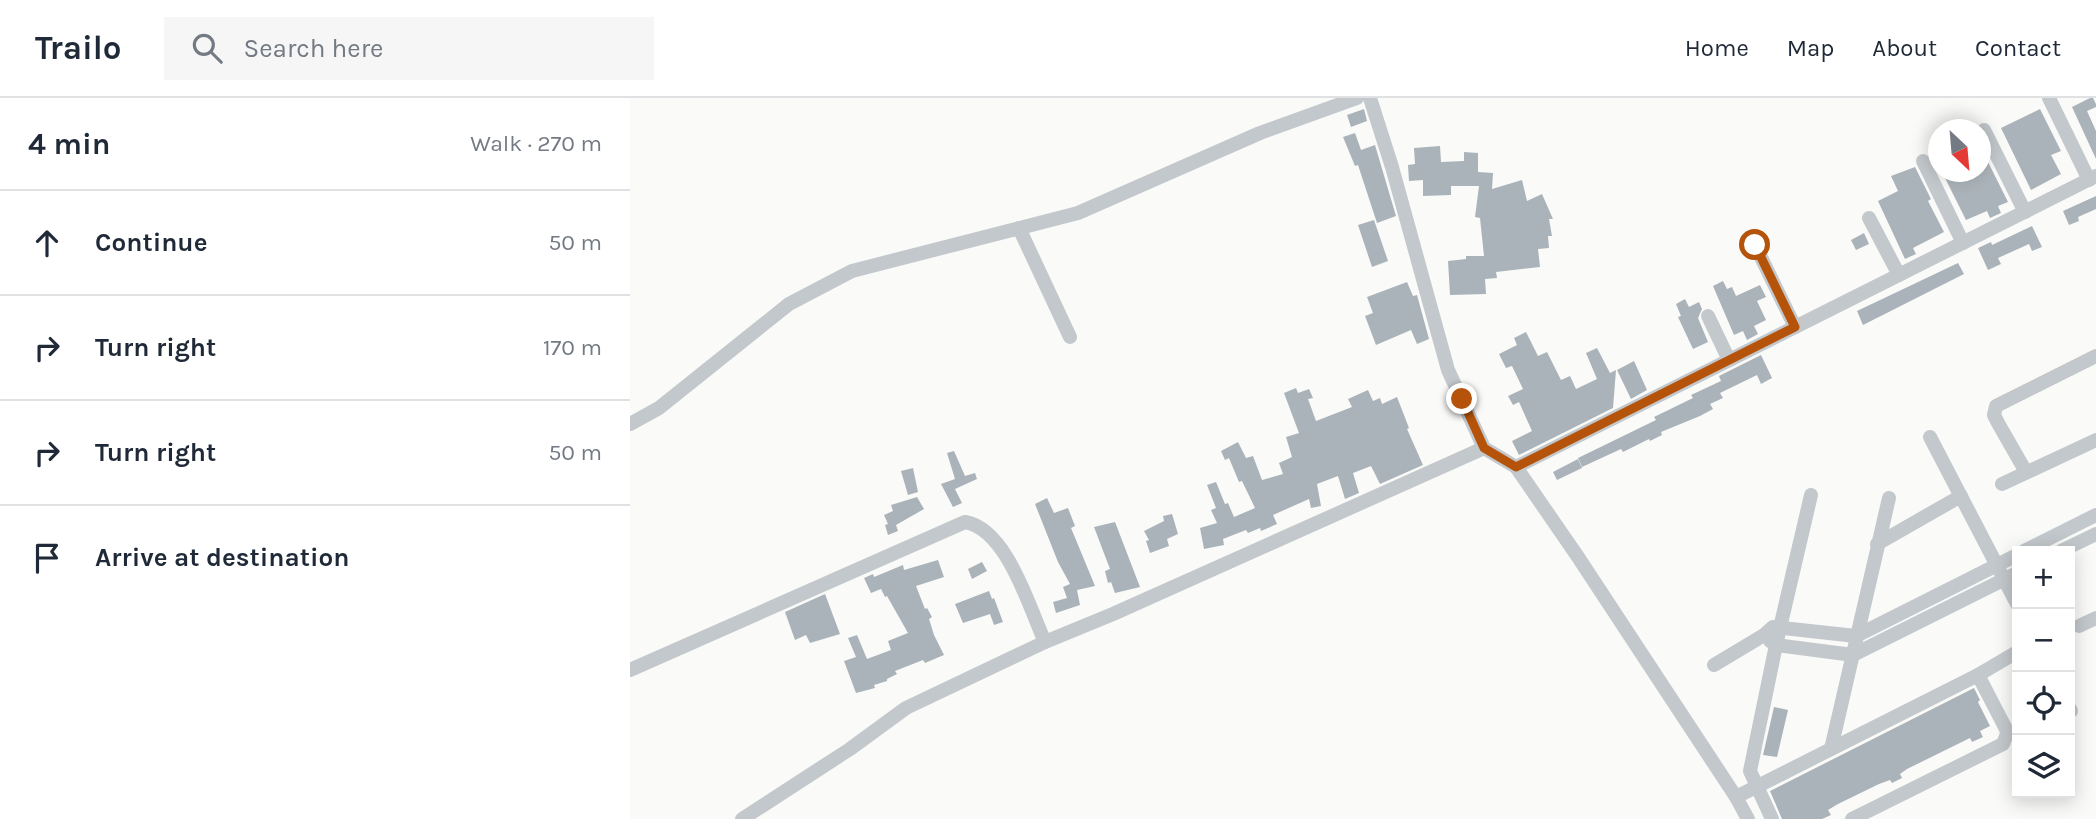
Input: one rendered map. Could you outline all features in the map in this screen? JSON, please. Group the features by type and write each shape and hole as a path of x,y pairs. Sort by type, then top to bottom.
{"street":[{"path":"630,424 659,408 789,304 852,271 1078,213 1260,133 1357,98"},
{"path":"1370,98 1392,167 1448,370 1484,448 1516,467 1578,557 1748,819"},
{"path":"1516,467 2092,178 2049,98"},
{"path":"1991,144 2025,212"},
{"path":"1923,162 1963,243"},
{"path":"1869,218 1899,275"},
{"path":"1019,228 1070,337"},
{"path":"1755,245 1795,327"},
{"path":"1708,316 1729,360"},
{"path":"2026,472 1997,423 1994,415 1996,406 2096,356"},
{"path":"1763,635 1776,645 1853,655 2011,576 1997,565 1930,436"},
{"path":"2003,484 2096,440"},
{"path":"742,819 850,749 906,708 1045,642 1484,448"},
{"path":"1772,819 1750,772 1811,495"},
{"path":"1877,544 1961,496"},
{"path":"1831,749 1889,498"},
{"path":"2034,546 2096,515"},
{"path":"630,670 965,522 988,534 1006,555 1045,642"},
{"path":"2071,546 2096,534"},
{"path":"1714,665 1770,628 1856,636 2012,558"},
{"path":"2079,626 2096,618"},
{"path":"1736,797 1978,675 2012,655"},
{"path":"1852,819 2003,744 2006,729 1978,675"}],"building":[{"path":"2093,98 2096,104 2096,107 2087,111 2096,131 2096,159 2072,107"},
{"path":"1364,109 1367,121 1351,127 1347,115"},
{"path":"2040,109 2061,151 2051,155 2061,174 2031,190 2001,128"},
{"path":"1355,133 1361,150 1375,145 1396,216 1377,223 1358,165 1355,166 1343,137"},
{"path":"1440,146 1441,162 1464,161 1464,152 1478,153 1478,172 1493,173 1492,189 1522,180 1527,201 1542,194 1553,219 1549,219 1552,236 1548,236 1549,248 1538,249 1540,267 1496,272 1497,278 1485,279 1486,294 1450,295 1448,261 1466,259 1466,256 1484,256 1480,218 1475,217 1479,186 1451,186 1451,195 1423,196 1423,180 1409,181 1408,165 1415,164 1414,148"},
{"path":"1915,167 1944,232 1913,248 1916,254 1905,259 1878,201 1898,191 1891,176"},
{"path":"1991,168 2008,202 1998,206 2001,213 1990,218 1987,211 1966,220 1947,182 1991,182"},
{"path":"2096,196 2096,209 2078,217 2079,221 2069,225 2063,211"},
{"path":"1374,220 1388,261 1372,267 1358,225"},
{"path":"2032,226 2042,247 2032,251 2029,244 1998,258 2001,264 1988,270 1978,248 1991,242 1992,245"},
{"path":"1864,233 1869,244 1856,250 1851,240"},
{"path":"1958,263 1964,274 1863,325 1857,311"},
{"path":"1723,281 1727,289 1732,287 1736,296 1760,285 1766,297 1757,301 1766,320 1754,326 1758,334 1747,340 1743,331 1734,335 1713,286"},
{"path":"1407,282 1413,296 1417,295 1429,339 1417,344 1411,330 1376,345 1365,316 1373,313 1367,297"},
{"path":"1685,299 1689,307 1699,302 1702,309 1698,318 1708,342 1693,349 1678,317 1681,316 1676,304"},
{"path":"1526,332 1538,356 1547,352 1561,380 1570,376 1576,389 1597,379 1586,353 1597,348 1610,373 1616,370 1613,408 1519,455 1512,441 1532,431 1519,402 1513,405 1508,396 1523,389 1512,366 1506,368 1499,354 1517,345 1514,338"},
{"path":"1761,355 1772,378 1761,384 1757,375 1720,393 1723,398 1710,404 1713,409 1700,416 1661,432 1662,435 1650,441 1649,439 1623,452 1621,449 1582,467 1578,458 1656,420 1654,417 1721,381 1719,376"},
{"path":"1634,361 1647,390 1631,399 1617,370"},
{"path":"1296,388 1298,393 1309,389 1313,398 1308,399 1316,421 1352,407 1348,399 1368,390 1373,401 1380,398 1382,404 1397,397 1423,465 1380,484 1371,466 1353,473 1359,493 1345,499 1338,476 1317,484 1321,506 1311,508 1309,499 1273,515 1277,524 1261,531 1260,528 1248,533 1246,530 1223,539 1224,545 1204,549 1200,528 1217,523 1211,510 1216,508 1207,485 1216,482 1234,517 1255,508 1242,481 1239,482 1229,458 1225,460 1221,451 1238,442 1246,458 1253,456 1262,480 1283,474 1279,463 1292,457 1286,437 1299,433 1284,393"},
{"path":"954,451 965,476 975,473 977,479 955,489 962,503 953,507 941,484 955,479 947,453"},
{"path":"1578,459 1582,468 1557,480 1553,472"},
{"path":"913,468 918,492 908,495 901,471"},
{"path":"917,497 924,509 896,525 898,531 888,535 885,525 888,524 884,515 893,511 891,505"},
{"path":"1047,498 1054,513 1068,508 1075,526 1071,528 1095,586 1077,590 1080,605 1056,613 1053,602 1067,598 1063,587 1070,584 1058,562 1035,504"},
{"path":"1172,514 1178,534 1167,539 1169,546 1150,553 1146,541 1149,540 1144,531 1164,521 1163,516"},
{"path":"1115,522 1140,587 1115,593 1111,582 1108,583 1105,571 1110,569 1094,527"},
{"path":"938,560 944,577 916,586 925,609 927,608 932,617 929,619 934,635 944,655 895,671 897,674 874,685 875,688 856,693 844,661 856,657 848,638 857,635 867,659 891,650 888,641 908,633 887,596 885,597 881,589 871,593 864,578 873,574 874,577 903,565 904,570"},
{"path":"982,562 987,571 972,579 968,569"},
{"path":"989,591 1003,622 994,625 990,614 963,623 955,604"},
{"path":"825,594 840,634 810,643 806,635 795,640 785,612"},
{"path":"1974,688 1990,726 1980,731 1983,737 1972,742 1970,738 1907,769 1900,774 1902,778 1892,783 1890,780 1879,784 1838,804 1828,810 1831,815 1822,819 1782,819 1770,791"},
{"path":"1774,707 1788,710 1777,757 1763,755"}],"route":[{"path":"1462,399 1484,448 1516,467 1795,327 1755,245"}]}
